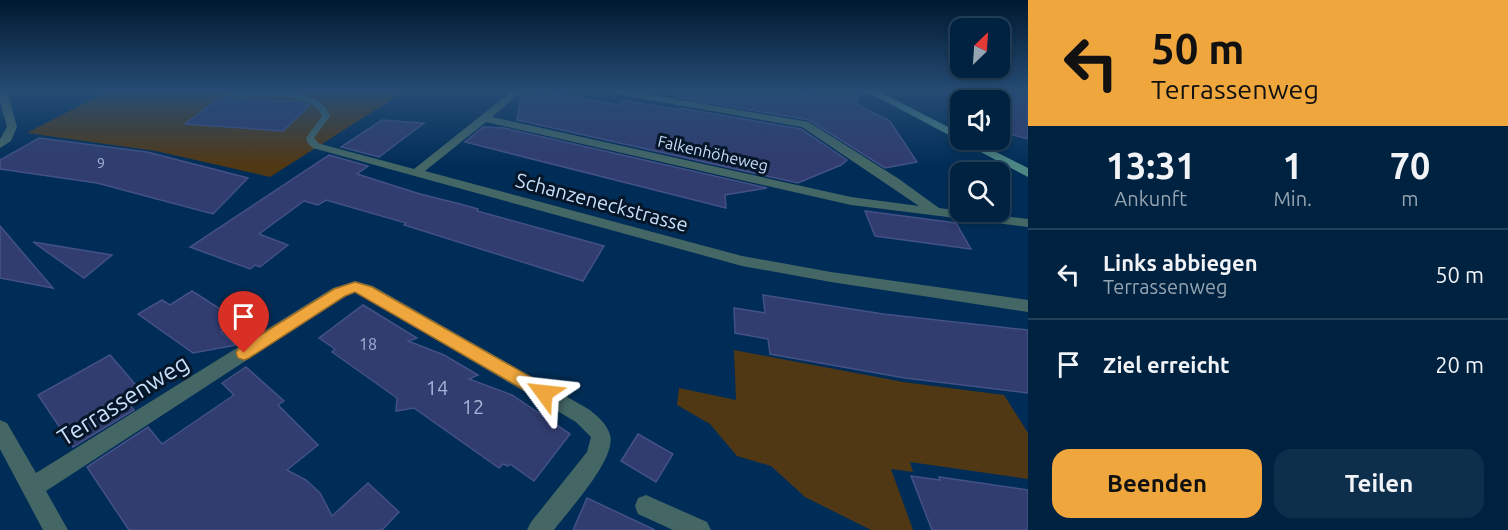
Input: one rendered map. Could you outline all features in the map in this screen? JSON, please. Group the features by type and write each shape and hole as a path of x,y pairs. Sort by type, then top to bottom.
{"main road":[{"path":"919,116 950,132"},
{"path":"986,150 1022,166 1028,173"}],"street":[{"path":"0,145 13,131 9,116"},
{"path":"416,173 486,116"},
{"name":"Falkenhöheweg","path":"758,116 805,124 895,182 936,212"},
{"name":"Falkenhöheweg","path":"483,118 852,201 1028,223"},
{"name":"Schanzeneckstrasse","path":"317,146 742,261 831,277 1028,306"},
{"name":"Terrassenweg","path":"33,487 339,292 355,286 367,290 583,416 595,426 601,437 597,456 539,530"},
{"path":"0,429 56,530"},
{"path":"646,506 699,530"}],"lane":[{"name":"Schanzeneckstrasse","path":"317,146 311,142 310,138 326,116"}],"shaded area":[{"path":"60,116 366,116 270,177 156,151 27,133"},
{"path":"734,350 903,382 1004,395 1028,433 1028,479 910,462 913,472 891,469 913,530 871,530 805,497 771,466 737,456 710,424 677,405 679,388 736,400"}],"building":[{"path":"196,116 299,116 283,131 185,124"},
{"path":"518,116 725,116 801,129 847,160 841,165 798,183 517,120"},
{"path":"784,116 879,116 890,121 917,162 885,168 809,120"},
{"path":"1010,116 1028,116 1028,139 1010,134"},
{"path":"382,120 424,123 379,157 341,147"},
{"path":"483,127 504,128 767,188 725,195 726,208 465,142"},
{"path":"39,138 147,152 248,178 213,214 97,183 0,169 0,160"},
{"path":"329,155 368,166 357,174 478,209 477,211 604,246 583,281 404,225 406,223 326,200 318,205 304,201 259,234 288,245 260,267 255,265 250,269 190,247"},
{"path":"865,211 956,223 971,249 875,236"},
{"path":"0,226 53,288 0,278"},
{"path":"33,242 112,255 84,278"},
{"path":"192,291 239,321 221,332 236,345 193,353 138,314 162,300 170,305"},
{"path":"763,295 883,314 1028,330 1028,393 905,378 770,354 768,339 735,333 734,308 765,313"},
{"path":"363,305 417,338 408,341 444,355 478,375 469,379 512,395 570,434 534,481 510,464 508,466 503,464 499,468 414,408 396,411 397,398 332,352 335,349 319,338"},
{"path":"110,355 142,392 127,401 134,410 73,447 38,395"},
{"path":"246,367 284,401 278,405 318,445 287,470 306,480 320,493 332,516 368,483 399,512 382,530 129,530 87,467 148,427 162,444 234,395 222,383"},
{"path":"638,434 673,454 656,482 621,461"},
{"path":"911,476 940,480 939,477 1028,490 1028,530 932,530"},
{"path":"587,498 655,530 573,530"}],"route":[{"path":"244,353 339,292 355,286 367,290 544,393"}]}
